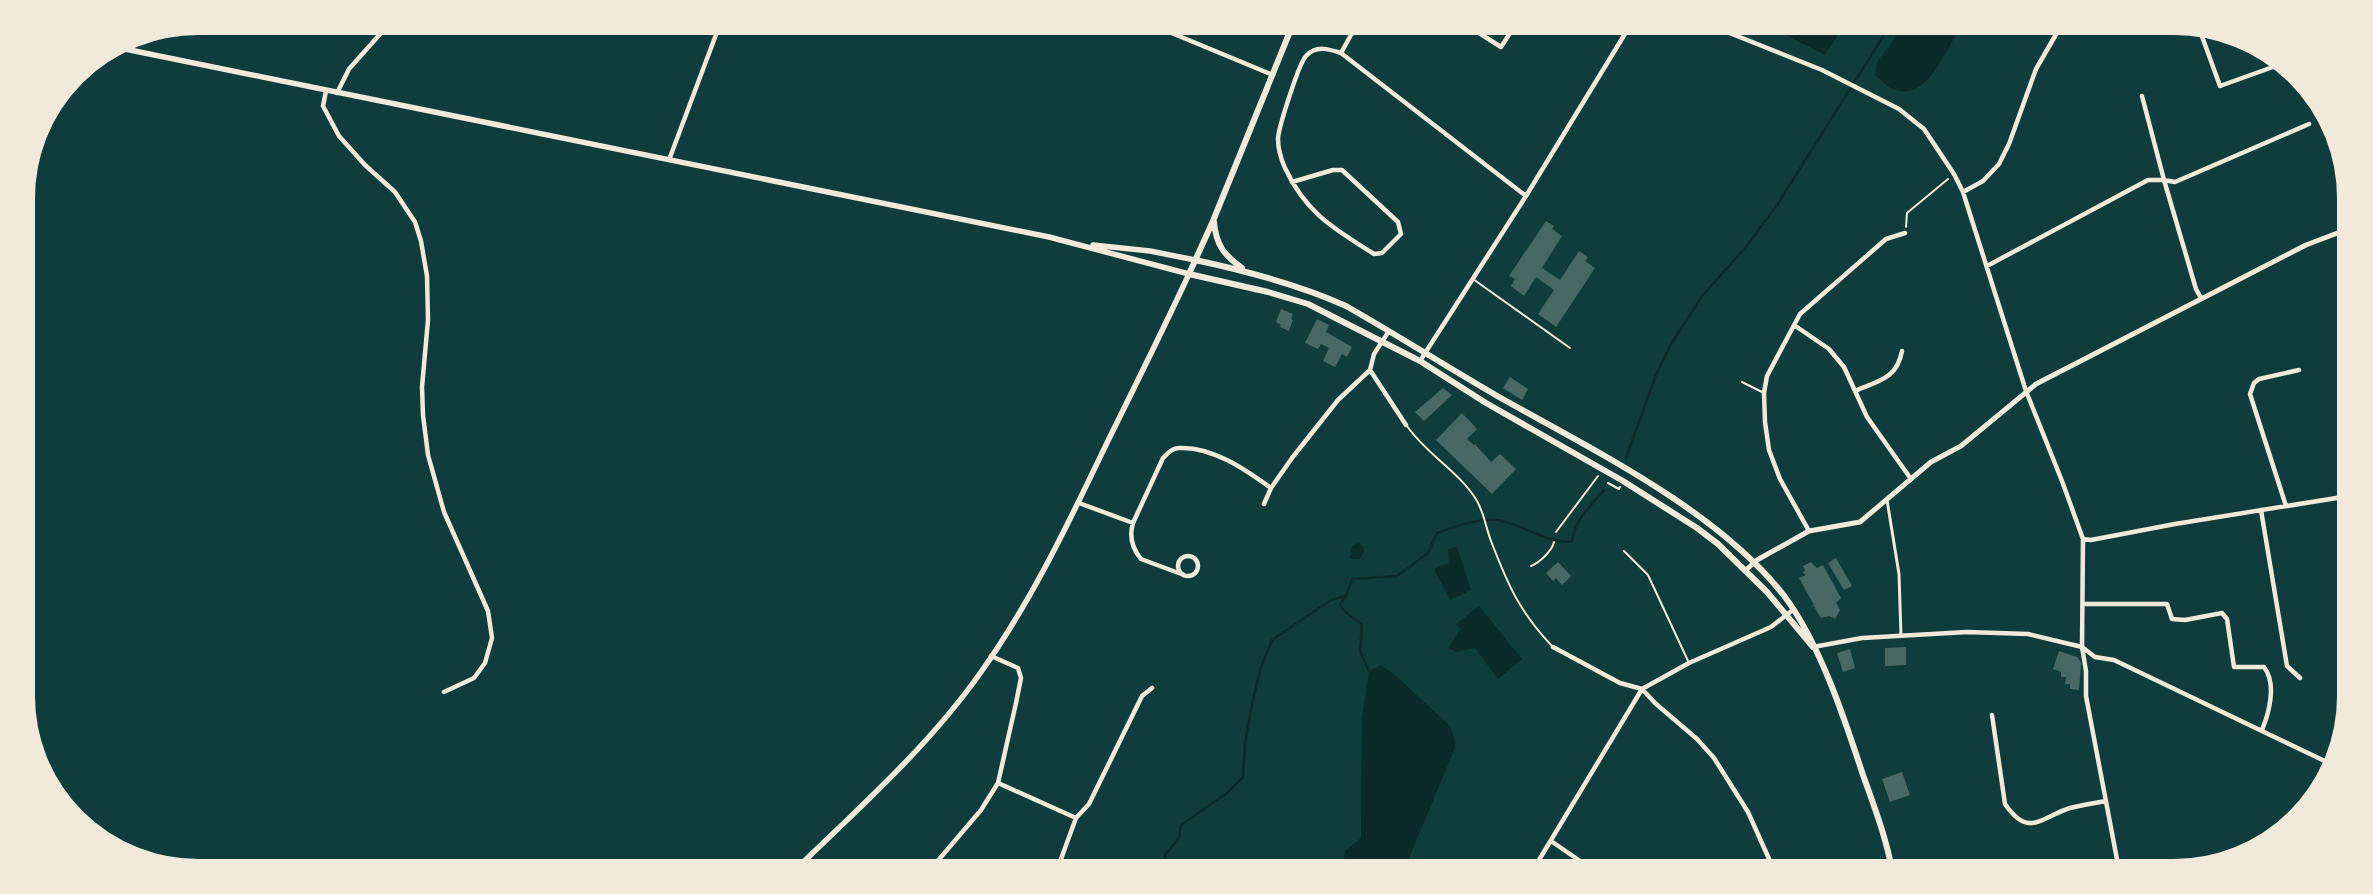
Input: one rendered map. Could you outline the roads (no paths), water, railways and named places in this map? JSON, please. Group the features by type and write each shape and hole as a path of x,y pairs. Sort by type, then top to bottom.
{"main road":[{"path":"803,862 925,740 981,672 1037,582 1079,503 1189,274 1213,221 1290,32"},
{"path":"126,49 1074,243 1189,274 1268,292 1308,304 1420,361 1494,408 1623,481 1697,528 1746,570 1813,647"},
{"path":"1213,221 1220,249 1228,258 1244,270"},
{"path":"1074,243 1150,251 1244,270 1314,291 1346,306 1659,490 1723,535 1754,562 1794,609 1813,647 1856,754 1882,831 1890,861"}],"street":[{"path":"337,93 349,69 382,32"},
{"path":"669,160 717,32"},
{"path":"1169,32 1273,75"},
{"path":"1341,54 1353,32"},
{"path":"1477,32 1501,47 1511,32"},
{"path":"1420,361 1526,196 1627,32"},
{"path":"1726,32 1844,81 1899,109 1924,129 1954,174 1963,192 2026,391 2062,481 2082,539 2082,647 2086,671 2086,696 2117,861"},
{"path":"1963,192 1983,181 1999,164 2009,144 2036,69 2057,32"},
{"path":"2202,35 2220,86 2275,66"},
{"path":"1292,182 1333,170 1342,170 1398,222 1400,234 1382,253 1374,254 1322,220 1305,204 1292,182 1279,152 1278,137 1300,68 1306,56 1316,50 1326,48 1341,54 1526,196"},
{"path":"326,91 323,106 340,136 365,165 395,192 415,222 421,241 427,276 428,320 422,387 428,455 444,512 488,611 492,638 485,663 474,678 444,692"},
{"path":"2142,96 2196,289 2202,298"},
{"path":"1987,266 2148,180 2175,182 2309,124"},
{"path":"1746,570 1754,562 1809,531 1860,522 1886,498 1931,462 1961,446 2026,391 2040,382 2306,246 2340,232"},
{"path":"1809,531 1780,479 1769,450 1765,422 1764,393 1767,376 1800,314 1886,239 1905,233"},
{"path":"1794,325 1829,349 1844,367 1867,417 1911,479"},
{"path":"1264,504 1272,488 1338,400 1370,370 1374,354 1389,331"},
{"path":"1855,391 1887,378 1899,365 1902,351"},
{"path":"1370,370 1406,424"},
{"path":"2286,506 2250,394 2254,383 2259,379 2300,370"},
{"path":"1184,575 1179,571 1179,562 1184,557 1190,557 1195,560 1197,570 1190,576 1184,575 1141,559 1131,541 1130,534 1133,523 1163,458 1170,450 1178,447 1217,456 1272,488"},
{"path":"2082,539 2091,540 2340,497"},
{"path":"1886,498 1899,574 1901,636"},
{"path":"1079,503 1133,523"},
{"path":"2261,510 2287,666 2300,678"},
{"path":"2082,604 2167,604 2172,619 2222,613 2227,619 2234,668 2264,667 2268,674 2271,704 2262,730"},
{"path":"1538,861 1642,689 1689,663 1771,627 1794,609"},
{"path":"1813,647 1862,638 1967,632 2028,634 2082,647 2095,657 2114,660 2326,762"},
{"path":"1553,647 1620,683 1642,689 1714,758 1748,812 1770,861"},
{"path":"937,862 981,810 998,783 1021,672 1018,668 991,656"},
{"path":"1060,862 1076,818 1089,804 1142,696 1152,688"},
{"path":"1992,715 2005,804 2012,815 2021,820 2037,824 2069,809 2106,801"},
{"path":"998,783 1076,818"},
{"path":"1551,841 1580,861"}],"lane":[{"path":"1473,279 1570,348"},
{"path":"1742,382 1764,393"},
{"path":"1406,424 1419,443 1458,476 1478,503 1505,577 1524,615 1553,647"},
{"path":"1624,551 1648,575 1689,663"}],"water":[{"path":"1782,32 1840,32 1825,55"},
{"path":"1899,32 1952,32 1955,37 1931,76 1914,89 1904,91 1893,89 1886,85 1875,75 1877,62"},
{"path":"1358,543 1364,546 1364,552 1359,559 1350,559 1352,546"},
{"path":"1457,547 1471,590 1450,600 1434,569 1449,563 1448,549"},
{"path":"1479,606 1522,659 1498,679 1475,648 1457,652 1448,648 1460,630 1456,624"},
{"path":"1381,665 1396,676 1450,726 1455,739 1455,748 1408,861 1344,861 1345,851 1361,838 1362,718 1369,671"}],"waterway":[{"path":"1626,458 1656,375 1671,344 1703,295 1746,247 1777,205 1886,32"},
{"path":"1166,862 1165,855 1179,838 1181,825 1227,793 1243,777 1245,743 1252,704 1261,667 1272,640 1331,600 1346,596 1352,579 1397,576 1428,553 1437,533 1467,523 1498,520 1555,540 1572,541 1576,526 1604,490"},
{"path":"1346,597 1340,604 1346,613 1362,625 1360,651 1369,671"}]}
